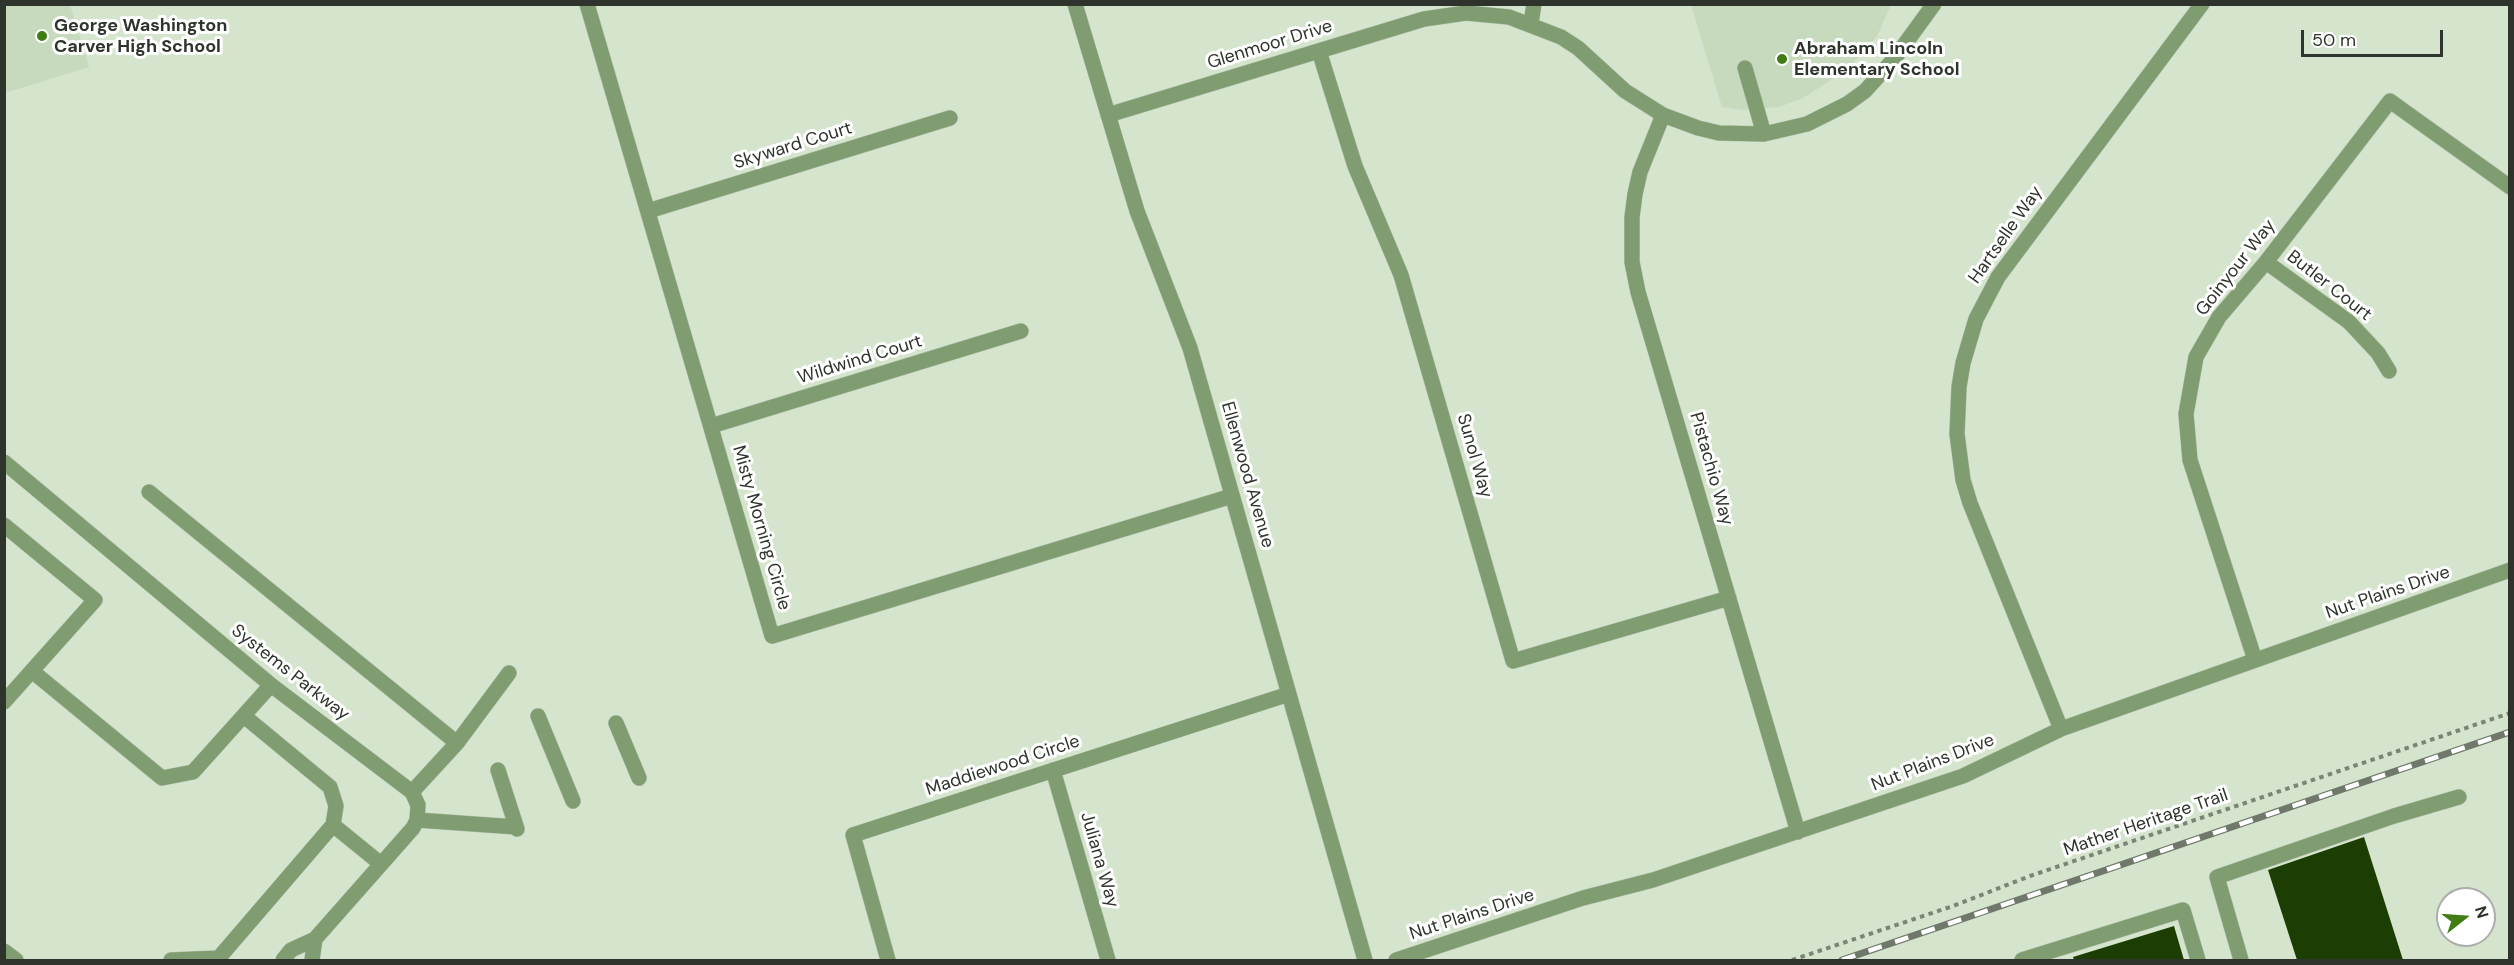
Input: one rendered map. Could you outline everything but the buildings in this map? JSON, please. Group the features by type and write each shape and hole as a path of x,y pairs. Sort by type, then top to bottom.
{"street":[{"name":"Misty Morning Circle","path":"587,4 772,636 1232,496"},
{"name":"Ellenwood Avenue","path":"1075,4 1137,211 1190,348 1365,960"},
{"path":"1531,23 1534,4"},
{"name":"Glenmoor Drive","path":"1108,115 1445,15 1488,14 1531,23 1561,36 1578,48 1625,91 1663,115 1719,133 1764,134 1808,124 1847,104 1865,91 1894,59 1934,4"},
{"name":"Hartselle Way","path":"2061,729 1970,503 1957,434 1959,387 1963,363 1976,319 1998,277 2202,4"},
{"name":"Sunol Way","path":"1319,51 1355,166 1401,275 1513,661 1729,598"},
{"path":"1745,68 1764,134"},
{"name":"Goinyour Way","path":"2255,660 2190,460 2186,414 2196,357 2219,317 2266,262 2390,101 2510,187"},
{"name":"Pistachio Way","path":"1663,115 1640,172 1635,194 1632,217 1632,262 1638,291 1798,832"},
{"name":"Skyward Court","path":"648,211 950,118"},
{"name":"Butler Court","path":"2266,262 2349,322 2378,353 2389,371"},
{"name":"Wildwind Court","path":"711,426 1021,331"},
{"name":"Systems Parkway","path":"7,469 271,685 412,792"},
{"path":"149,492 457,743"},
{"path":"4,525 95,600 4,702"},
{"name":"Nut Plains Drive","path":"1396,960 1798,832 1963,776 2061,729 2510,570"},
{"path":"32,671 162,778 193,772 271,685"},
{"path":"283,960 291,950 315,939 417,820 418,805 412,792 457,743 509,672"},
{"name":"Maddiewood Circle","path":"888,960 853,835 1289,694"},
{"path":"171,960 218,959 333,825 336,806 330,787 244,716"},
{"path":"538,716 573,801"},
{"path":"616,723 639,778"},
{"path":"417,820 517,828 498,770"},
{"name":"Juliana Way","path":"1053,770 1108,960"},
{"path":"2241,960 2217,877 2394,816 2459,797"},
{"path":"333,825 381,864"},
{"path":"2022,960 2183,910 2198,960"},
{"path":"312,960 315,939"},
{"path":"4,951 16,960"}],"path":[{"name":"Mather Heritage Trail","path":"1792,960 1953,906 2030,876 2510,713"}],"shaded area":[{"name":"George Washington Carver High School","path":"5,4 70,5 89,67 5,93"},
{"name":"Abraham Lincoln Elementary School","path":"1691,5 1891,5 1877,36 1847,70 1803,98 1779,107 1743,110 1722,107"}],"railway":[{"path":"1842,960 2510,732"}],"place":[{"name":"George Washington Carver High School","path":"42,36"},
{"name":"Abraham Lincoln Elementary School","path":"1782,59"}]}
